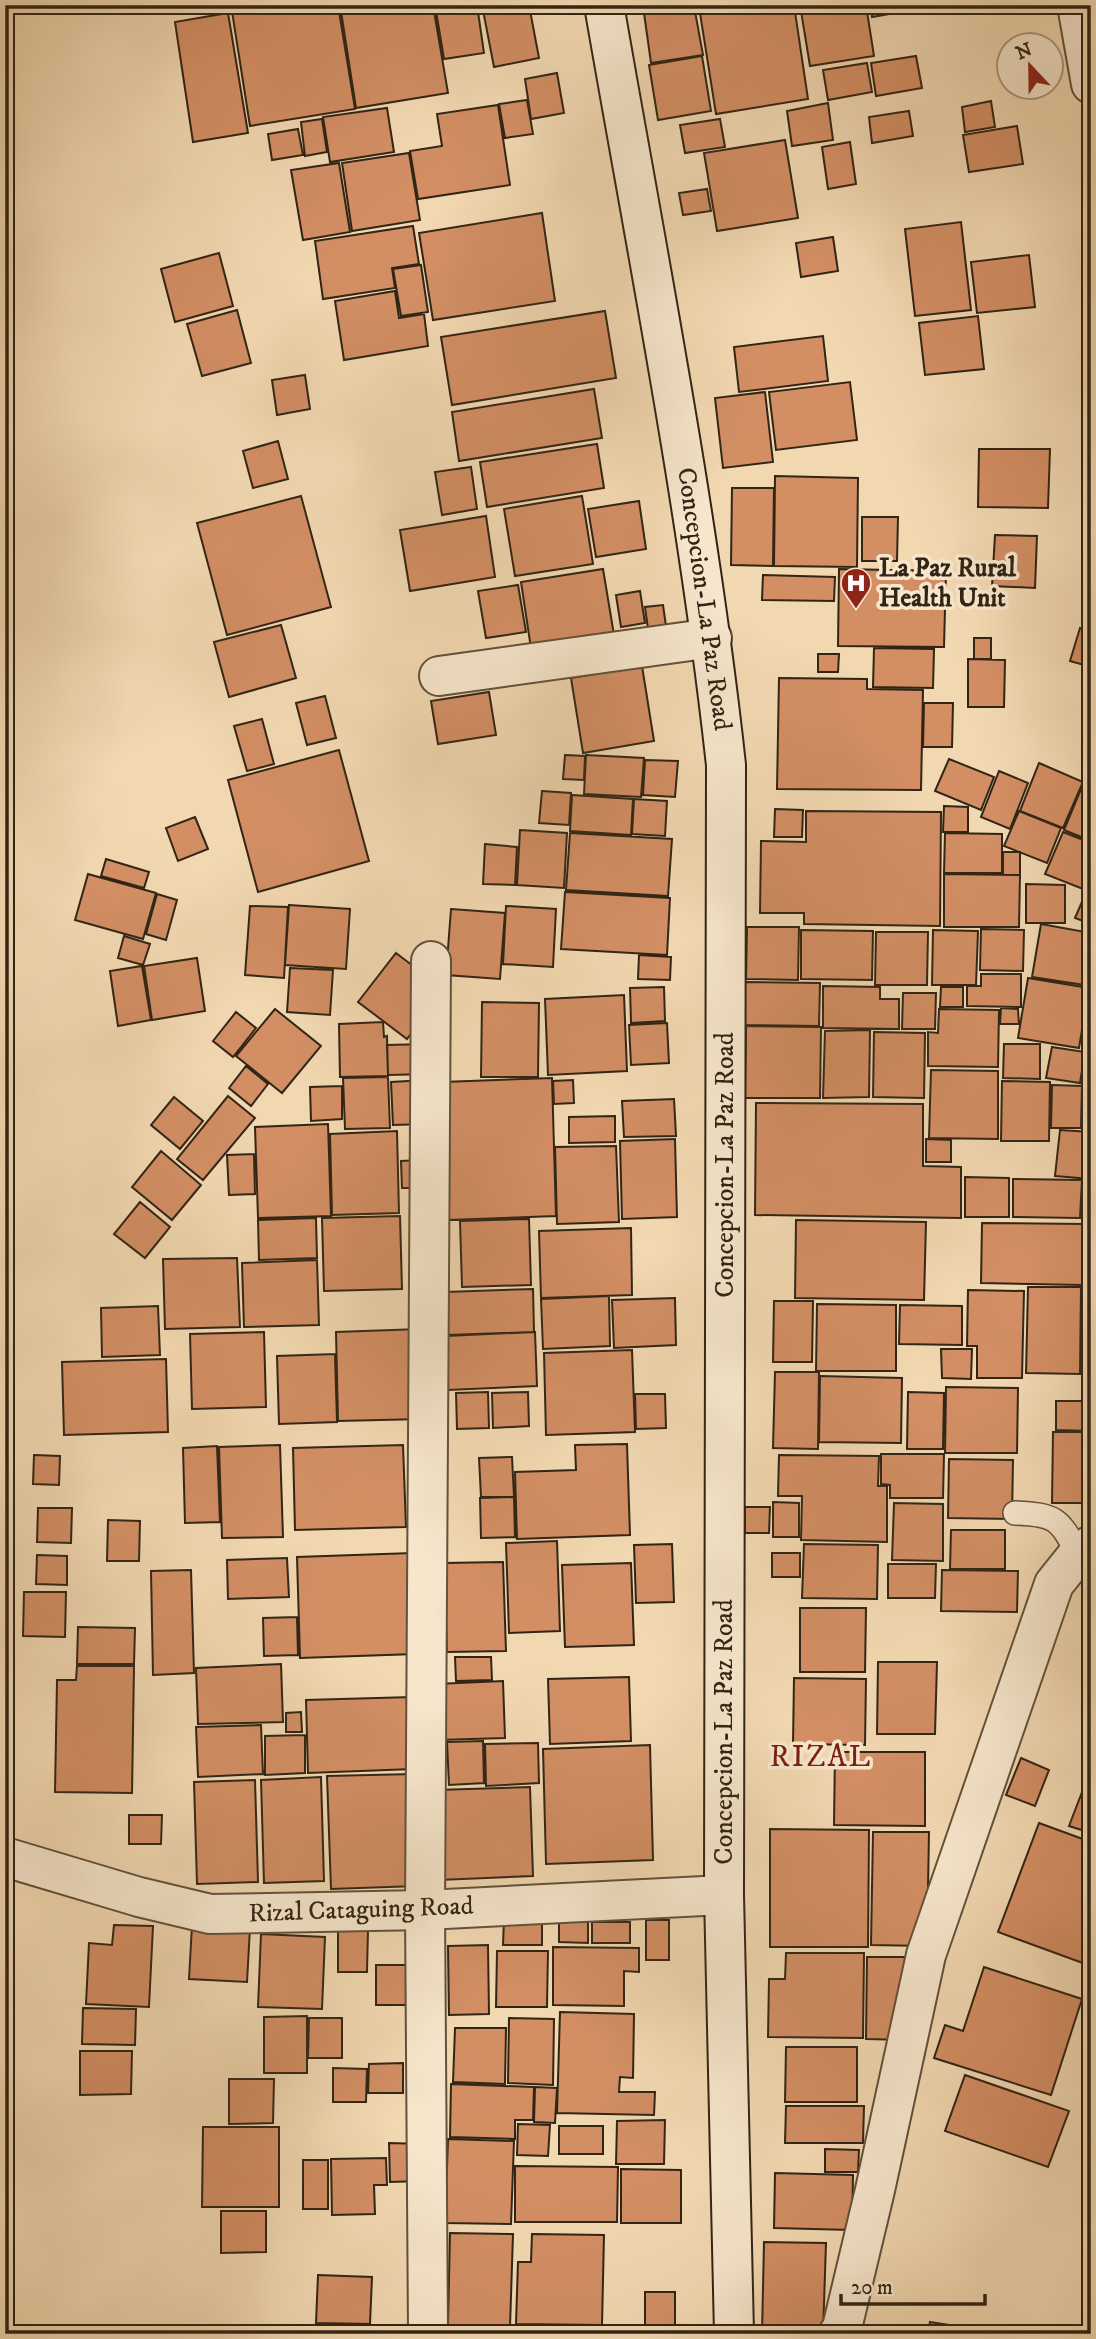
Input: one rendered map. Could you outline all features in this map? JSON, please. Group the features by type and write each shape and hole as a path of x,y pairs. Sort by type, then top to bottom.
{"street":[{"name":"Concepcion-La Paz Road","path":"604,5 681,441 712,638 726,765 724,1895 734,2334"},
{"path":"1077,5 1091,84"},
{"path":"439,676 712,638"},
{"path":"428,2334 425,1910 431,961"},
{"path":"838,2334 842,2328 876,2190 926,1955 1054,1584 1084,1549"},
{"name":"Rizal Cataguing Road","path":"5,1857 139,1897 211,1914 425,1910 724,1895"}],"lane":[{"path":"1015,1513 1043,1515 1064,1527 1084,1549"}],"building":[{"path":"231,5 338,5 355,109 250,126"},
{"path":"340,5 433,5 448,93 356,108"},
{"path":"435,5 477,5 484,53 444,59"},
{"path":"482,5 529,5 539,58 494,67"},
{"path":"750,5 794,5 808,99 716,114 700,13"},
{"path":"800,5 866,5 874,56 810,66"},
{"path":"871,5 907,5 907,11 872,17"},
{"path":"694,6 703,55 651,63 644,13"},
{"path":"228,13 248,133 193,142 175,22"},
{"path":"702,56 711,111 658,120 649,65"},
{"path":"916,56 922,88 876,96 871,63"},
{"path":"867,63 872,92 828,100 823,70"},
{"path":"557,73 564,113 531,119 525,79"},
{"path":"527,100 533,134 505,138 499,104"},
{"path":"991,101 995,127 965,132 962,107"},
{"path":"828,103 833,140 792,146 787,111"},
{"path":"498,105 510,185 418,199 410,151 442,146 437,114"},
{"path":"387,108 394,152 330,162 323,117"},
{"path":"909,111 913,136 872,143 869,117"},
{"path":"322,119 327,152 305,156 301,122"},
{"path":"720,119 725,147 685,153 680,125"},
{"path":"1017,126 1023,164 969,172 963,135"},
{"path":"298,129 303,155 272,160 268,134"},
{"path":"785,140 798,218 717,231 704,153"},
{"path":"850,142 856,184 828,189 822,147"},
{"path":"409,153 420,220 352,231 342,163"},
{"path":"339,163 350,232 303,240 291,170"},
{"path":"707,189 711,211 683,215 679,193"},
{"path":"542,213 555,301 433,320 419,233"},
{"path":"961,222 971,310 915,316 905,229"},
{"path":"413,226 419,264 392,268 395,288 323,299 315,241"},
{"path":"833,237 838,271 801,277 796,243"},
{"path":"219,253 233,306 175,322 161,269"},
{"path":"1029,255 1035,307 977,313 971,262"},
{"path":"421,265 428,312 401,316 393,269"},
{"path":"395,291 399,318 424,314 428,346 344,360 335,301"},
{"path":"237,310 251,363 202,376 187,324"},
{"path":"605,311 616,378 452,405 441,337"},
{"path":"978,316 984,369 925,375 919,323"},
{"path":"823,336 828,381 739,392 734,347"},
{"path":"305,375 310,409 277,415 272,380"},
{"path":"850,382 857,440 776,450 769,392"},
{"path":"594,389 602,438 459,461 452,412"},
{"path":"765,392 773,462 723,468 715,398"},
{"path":"278,441 288,479 253,488 243,451"},
{"path":"597,444 604,488 487,507 480,462"},
{"path":"979,449 1050,449 1048,508 978,507"},
{"path":"471,467 477,509 442,515 435,472"},
{"path":"775,476 858,478 857,567 774,566"},
{"path":"732,488 774,488 773,566 731,565"},
{"path":"301,496 331,607 227,635 197,523"},
{"path":"582,496 593,564 515,576 504,509"},
{"path":"639,501 646,549 596,557 588,509"},
{"path":"486,516 495,577 410,591 400,530"},
{"path":"862,517 898,517 897,561 862,561"},
{"path":"995,535 1037,536 1035,588 992,586"},
{"path":"603,569 615,641 532,655 521,582"},
{"path":"839,569 946,571 944,647 838,646"},
{"path":"763,575 835,577 834,601 762,600"},
{"path":"518,585 526,632 486,638 478,591"},
{"path":"640,591 645,623 621,627 616,595"},
{"path":"663,605 666,626 648,629 645,607"},
{"path":"281,625 296,678 229,697 214,642"},
{"path":"1080,628 1091,631 1091,667 1070,661"},
{"path":"974,638 991,638 991,659 974,659"},
{"path":"874,648 934,649 933,688 873,687"},
{"path":"818,654 839,654 838,672 818,672"},
{"path":"968,659 1005,660 1004,707 968,707"},
{"path":"642,666 654,741 583,753 571,678"},
{"path":"779,678 867,679 867,689 923,690 921,790 777,789"},
{"path":"489,692 496,735 438,744 431,701"},
{"path":"325,696 336,738 307,745 296,703"},
{"path":"924,703 953,703 952,747 923,747"},
{"path":"262,719 274,764 247,771 234,726"},
{"path":"339,750 369,861 258,892 228,780"},
{"path":"565,755 585,756 584,780 563,779"},
{"path":"586,755 644,758 641,797 584,794"},
{"path":"949,759 994,777 981,810 935,791"},
{"path":"645,760 678,761 675,797 643,795"},
{"path":"1039,763 1083,782 1063,828 1020,811"},
{"path":"999,771 1028,783 1010,829 981,817"},
{"path":"1083,784 1091,787 1091,841 1064,830"},
{"path":"542,791 571,793 569,825 539,823"},
{"path":"572,795 633,799 631,835 570,831"},
{"path":"634,799 667,801 665,836 632,834"},
{"path":"944,806 968,807 968,832 943,832"},
{"path":"775,809 803,810 802,837 774,837"},
{"path":"806,811 941,812 940,926 804,924 804,913 760,913 761,841 806,842"},
{"path":"1019,811 1061,828 1047,863 1004,846"},
{"path":"195,817 208,849 178,861 166,828"},
{"path":"520,830 567,833 564,888 517,885"},
{"path":"1063,832 1091,843 1091,871 1083,889 1045,874"},
{"path":"570,833 672,839 668,896 566,890"},
{"path":"945,833 1002,834 1002,873 944,873"},
{"path":"485,844 517,847 515,885 483,884"},
{"path":"1003,852 1020,852 1020,875 1003,875"},
{"path":"106,859 149,872 144,888 101,876"},
{"path":"88,874 156,893 143,939 75,920"},
{"path":"944,874 1020,875 1019,927 944,927"},
{"path":"1091,881 1091,924 1075,918"},
{"path":"1026,884 1065,885 1065,923 1026,923"},
{"path":"565,892 670,898 667,955 561,949"},
{"path":"157,894 177,900 166,940 146,934"},
{"path":"289,905 350,909 346,969 285,965"},
{"path":"250,906 288,907 284,978 245,975"},
{"path":"506,906 556,909 553,967 503,964"},
{"path":"451,909 505,913 500,979 446,975"},
{"path":"1041,924 1091,933 1091,986 1032,977"},
{"path":"747,927 799,927 798,980 746,979"},
{"path":"981,929 1024,930 1023,971 980,970"},
{"path":"801,930 873,931 872,980 801,979"},
{"path":"933,930 978,931 976,985 932,985"},
{"path":"876,932 928,932 927,985 875,985"},
{"path":"124,936 150,944 143,965 118,958"},
{"path":"396,953 430,979 428,1011 407,1039 358,1002"},
{"path":"639,955 671,957 670,980 638,979"},
{"path":"197,958 205,1011 152,1020 144,966"},
{"path":"142,966 151,1020 118,1026 110,971"},
{"path":"290,968 333,970 330,1015 287,1012"},
{"path":"981,974 1021,974 1021,1007 967,1006 967,986 981,986"},
{"path":"1028,978 1089,988 1079,1048 1018,1038"},
{"path":"745,982 820,983 819,1026 745,1025"},
{"path":"823,986 880,987 880,999 899,999 899,1029 823,1028"},
{"path":"664,987 665,1021 631,1023 630,988"},
{"path":"941,987 963,987 963,1007 940,1007"},
{"path":"903,993 936,993 935,1029 902,1029"},
{"path":"624,995 627,1071 548,1075 545,999"},
{"path":"482,1002 539,1003 538,1077 481,1077"},
{"path":"1001,1008 1018,1009 1019,1024 1000,1024"},
{"path":"275,1009 321,1046 282,1093 236,1056"},
{"path":"939,1009 999,1010 998,1067 928,1066 928,1032 938,1033"},
{"path":"236,1012 256,1028 233,1057 213,1041"},
{"path":"1091,1013 1091,1045 1082,1042"},
{"path":"383,1022 384,1037 387,1036 388,1076 340,1077 339,1024"},
{"path":"667,1023 669,1063 631,1065 629,1025"},
{"path":"746,1026 821,1027 820,1098 745,1098"},
{"path":"870,1030 869,1097 823,1098 825,1031"},
{"path":"874,1032 925,1033 924,1098 873,1097"},
{"path":"427,1044 428,1074 388,1075 387,1045"},
{"path":"1004,1044 1040,1044 1040,1079 1003,1078"},
{"path":"1052,1047 1085,1052 1080,1083 1046,1078"},
{"path":"246,1066 268,1084 251,1106 229,1088"},
{"path":"931,1070 998,1071 998,1139 929,1138"},
{"path":"388,1077 390,1128 345,1129 343,1078"},
{"path":"552,1078 556,1216 448,1220 443,1082"},
{"path":"426,1080 427,1124 393,1125 391,1082"},
{"path":"573,1080 574,1103 554,1104 553,1081"},
{"path":"1002,1081 1050,1082 1049,1141 1001,1141"},
{"path":"1052,1085 1082,1086 1081,1128 1051,1128"},
{"path":"342,1086 342,1119 311,1121 310,1087"},
{"path":"1083,1086 1091,1086 1091,1128 1082,1128"},
{"path":"228,1096 255,1118 203,1180 177,1159"},
{"path":"174,1097 203,1121 180,1149 151,1125"},
{"path":"674,1099 676,1136 624,1137 622,1101"},
{"path":"756,1103 923,1104 923,1166 961,1167 961,1218 755,1215"},
{"path":"615,1116 615,1142 569,1143 569,1117"},
{"path":"328,1124 331,1216 258,1218 255,1127"},
{"path":"1060,1130 1091,1132 1091,1179 1055,1176"},
{"path":"397,1131 399,1213 332,1215 330,1134"},
{"path":"675,1139 677,1217 622,1219 620,1141"},
{"path":"926,1139 951,1140 951,1162 926,1162"},
{"path":"616,1146 619,1222 557,1224 555,1147"},
{"path":"161,1151 201,1185 172,1220 132,1187"},
{"path":"254,1154 255,1194 229,1195 227,1155"},
{"path":"422,1160 423,1188 402,1188 401,1161"},
{"path":"965,1177 1009,1178 1009,1217 965,1217"},
{"path":"1013,1179 1082,1180 1080,1218 1013,1217"},
{"path":"140,1202 170,1227 145,1258 114,1234"},
{"path":"1087,1208 1091,1208 1091,1271 1086,1271"},
{"path":"400,1216 402,1289 324,1291 322,1218"},
{"path":"316,1218 317,1258 259,1260 258,1220"},
{"path":"529,1219 531,1285 462,1287 460,1221"},
{"path":"796,1220 926,1222 924,1300 795,1298"},
{"path":"982,1223 1084,1224 1082,1285 981,1283"},
{"path":"631,1228 632,1295 541,1298 539,1231"},
{"path":"237,1258 240,1327 165,1329 163,1259"},
{"path":"317,1260 319,1325 244,1327 242,1263"},
{"path":"1028,1287 1081,1287 1080,1374 1026,1373"},
{"path":"533,1289 534,1332 447,1335 446,1292"},
{"path":"968,1290 1024,1291 1022,1378 977,1378 977,1346 967,1346"},
{"path":"609,1296 610,1346 543,1349 541,1299"},
{"path":"675,1298 676,1345 614,1348 612,1300"},
{"path":"774,1301 813,1301 812,1362 773,1362"},
{"path":"817,1304 896,1305 896,1371 816,1371"},
{"path":"900,1305 962,1306 962,1345 899,1344"},
{"path":"158,1306 160,1355 102,1357 101,1308"},
{"path":"1086,1311 1091,1311 1091,1370 1085,1370"},
{"path":"420,1329 423,1419 338,1421 336,1332"},
{"path":"264,1332 266,1407 192,1409 190,1334"},
{"path":"535,1332 537,1386 448,1390 446,1336"},
{"path":"941,1349 972,1349 971,1379 942,1378"},
{"path":"632,1350 635,1432 546,1435 544,1353"},
{"path":"335,1354 337,1422 279,1424 277,1356"},
{"path":"166,1359 168,1432 64,1435 62,1362"},
{"path":"775,1372 819,1372 818,1449 773,1448"},
{"path":"820,1376 902,1378 901,1443 819,1442"},
{"path":"946,1387 1018,1388 1017,1453 945,1453"},
{"path":"488,1392 489,1428 457,1429 456,1393"},
{"path":"528,1392 529,1426 493,1428 492,1393"},
{"path":"908,1392 944,1393 943,1449 907,1449"},
{"path":"635,1394 665,1394 666,1428 636,1429"},
{"path":"1056,1401 1091,1401 1091,1431 1056,1430"},
{"path":"1053,1432 1091,1432 1091,1503 1052,1503"},
{"path":"627,1444 630,1535 517,1539 515,1472 576,1470 575,1445"},
{"path":"280,1445 283,1537 222,1538 219,1447"},
{"path":"403,1445 406,1527 295,1530 293,1448"},
{"path":"217,1446 220,1522 185,1523 183,1448"},
{"path":"881,1454 944,1454 943,1498 890,1498 890,1485 881,1484"},
{"path":"34,1455 60,1456 59,1485 33,1484"},
{"path":"779,1455 879,1456 878,1486 887,1486 887,1542 801,1540 802,1496 778,1496"},
{"path":"512,1457 514,1497 481,1497 479,1458"},
{"path":"949,1459 1013,1460 1012,1519 948,1518"},
{"path":"514,1497 515,1537 481,1538 480,1498"},
{"path":"773,1502 799,1503 799,1537 773,1537"},
{"path":"894,1503 943,1504 943,1561 892,1560"},
{"path":"745,1507 770,1507 769,1533 745,1533"},
{"path":"38,1508 72,1508 71,1543 37,1542"},
{"path":"108,1520 140,1521 139,1561 107,1561"},
{"path":"951,1530 1005,1530 1005,1569 950,1569"},
{"path":"557,1541 560,1631 509,1633 506,1543"},
{"path":"672,1544 674,1602 636,1603 634,1545"},
{"path":"804,1544 878,1545 877,1599 802,1598"},
{"path":"412,1553 415,1654 300,1658 297,1557"},
{"path":"772,1553 800,1553 800,1577 772,1577"},
{"path":"37,1555 67,1556 67,1585 36,1584"},
{"path":"287,1558 289,1597 228,1599 227,1560"},
{"path":"503,1562 506,1651 447,1652 444,1563"},
{"path":"631,1563 634,1645 565,1647 562,1565"},
{"path":"888,1564 936,1564 935,1598 888,1598"},
{"path":"191,1570 194,1673 153,1675 151,1571"},
{"path":"942,1570 1018,1571 1017,1612 941,1611"},
{"path":"24,1592 66,1592 65,1637 23,1636"},
{"path":"800,1608 866,1608 865,1672 800,1672"},
{"path":"297,1617 298,1655 264,1656 263,1618"},
{"path":"78,1627 135,1628 134,1664 77,1664"},
{"path":"455,1657 491,1657 492,1680 456,1681"},
{"path":"878,1662 937,1662 935,1734 877,1734"},
{"path":"281,1664 283,1722 198,1724 196,1668"},
{"path":"77,1666 134,1666 132,1793 55,1792 57,1680 76,1680"},
{"path":"629,1677 631,1741 550,1744 548,1679"},
{"path":"794,1678 866,1679 865,1745 793,1744"},
{"path":"503,1681 505,1738 438,1740 436,1684"},
{"path":"412,1697 413,1769 308,1773 306,1700"},
{"path":"301,1712 302,1732 286,1732 286,1713"},
{"path":"261,1725 263,1774 198,1777 196,1727"},
{"path":"305,1735 305,1773 265,1775 265,1736"},
{"path":"483,1741 484,1783 449,1785 447,1742"},
{"path":"538,1743 539,1783 486,1786 485,1744"},
{"path":"650,1745 653,1860 546,1864 543,1749"},
{"path":"835,1752 925,1752 925,1826 834,1825"},
{"path":"1021,1758 1049,1770 1035,1806 1006,1795"},
{"path":"414,1774 417,1886 331,1889 327,1776"},
{"path":"321,1777 324,1881 264,1883 261,1780"},
{"path":"255,1780 258,1882 197,1884 194,1782"},
{"path":"530,1787 533,1876 439,1880 436,1790"},
{"path":"1084,1787 1091,1789 1091,1833 1069,1826"},
{"path":"129,1815 162,1815 161,1844 129,1844"},
{"path":"1039,1823 1091,1842 1091,1966 998,1932"},
{"path":"770,1829 869,1830 868,1947 770,1947"},
{"path":"873,1832 929,1832 927,1946 871,1945"},
{"path":"504,1918 542,1918 542,1945 503,1945"},
{"path":"646,1920 669,1920 669,1960 646,1960"},
{"path":"559,1922 588,1922 588,1943 559,1942"},
{"path":"592,1922 630,1922 630,1943 592,1943"},
{"path":"114,1925 153,1926 149,2007 86,2004 89,1943 112,1945"},
{"path":"192,1925 250,1928 247,1982 189,1979"},
{"path":"338,1930 368,1930 367,1972 338,1972"},
{"path":"261,1934 325,1937 322,2009 258,2007"},
{"path":"488,1945 489,2014 449,2015 448,1946"},
{"path":"553,1947 639,1948 639,1972 624,1971 624,2006 553,2005"},
{"path":"497,1951 548,1951 547,2007 496,2007"},
{"path":"786,1953 864,1953 863,2038 768,2037 769,1979 785,1979"},
{"path":"867,1957 908,1957 907,2040 866,2039"},
{"path":"376,1965 417,1965 416,2005 376,2005"},
{"path":"984,1967 1082,1999 1051,2095 934,2058 945,2025 963,2031"},
{"path":"83,2008 136,2009 135,2045 82,2044"},
{"path":"560,2012 634,2014 633,2078 620,2077 619,2092 655,2092 654,2115 557,2113"},
{"path":"307,2016 307,2073 264,2073 264,2017"},
{"path":"309,2018 342,2018 342,2058 308,2058"},
{"path":"509,2018 554,2019 553,2085 508,2083"},
{"path":"455,2028 506,2028 505,2084 453,2082"},
{"path":"786,2047 857,2047 857,2102 785,2102"},
{"path":"80,2051 132,2051 131,2094 80,2095"},
{"path":"403,2063 403,2093 368,2093 369,2064"},
{"path":"333,2068 367,2069 366,2102 333,2102"},
{"path":"965,2075 1069,2111 1048,2167 945,2131"},
{"path":"229,2079 274,2079 273,2123 229,2124"},
{"path":"451,2084 534,2087 533,2120 515,2120 515,2139 450,2137"},
{"path":"535,2087 557,2088 555,2123 534,2122"},
{"path":"786,2106 864,2106 863,2143 785,2143"},
{"path":"665,2120 664,2164 616,2164 617,2121"},
{"path":"518,2124 550,2125 548,2156 517,2155"},
{"path":"559,2126 603,2126 603,2154 559,2154"},
{"path":"203,2127 279,2127 279,2207 202,2207"},
{"path":"448,2139 514,2141 511,2224 445,2223"},
{"path":"389,2143 423,2144 422,2181 390,2182"},
{"path":"825,2149 859,2150 858,2172 825,2172"},
{"path":"386,2158 387,2185 374,2185 375,2214 332,2215 331,2159"},
{"path":"303,2160 328,2160 328,2209 303,2209"},
{"path":"515,2166 618,2167 617,2222 515,2222"},
{"path":"621,2169 681,2170 681,2223 621,2223"},
{"path":"775,2173 853,2175 852,2230 774,2228"},
{"path":"221,2211 266,2211 266,2252 221,2253"},
{"path":"450,2233 513,2234 510,2327 448,2325"},
{"path":"532,2234 604,2235 602,2325 516,2324 518,2262 531,2262"},
{"path":"764,2242 826,2243 823,2334 762,2334"},
{"path":"318,2275 372,2277 370,2324 316,2323"},
{"path":"645,2292 675,2292 675,2328 645,2328"},
{"path":"930,2322 994,2332 928,2334"}],"place":[{"name":"La Paz Rural Health Unit","path":"856,610"}],"district":[{"name":"RIZAL","path":"821,1757"}]}
